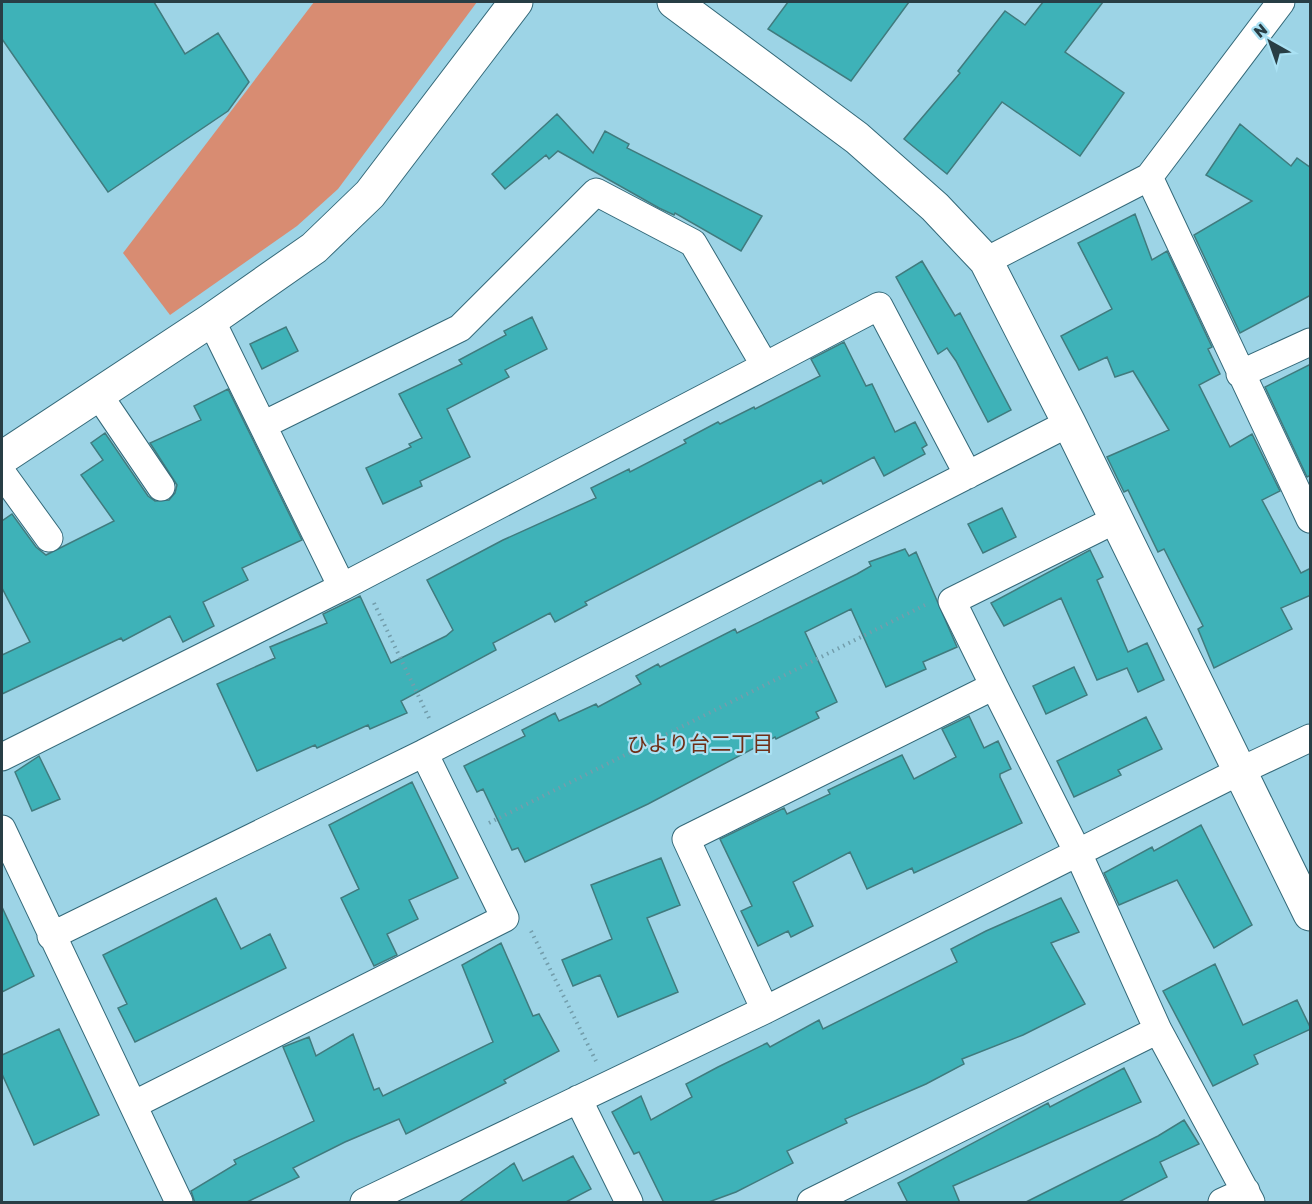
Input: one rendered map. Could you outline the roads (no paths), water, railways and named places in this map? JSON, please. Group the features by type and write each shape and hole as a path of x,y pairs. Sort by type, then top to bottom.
{"street":[{"path":"2,458 212,320 314,248 370,194 516,2"},
{"path":"674,2 857,138 935,207 986,261 1117,519 1311,914"},
{"path":"986,261 1149,177 1281,2"},
{"path":"1149,177 1240,374 1311,519"},
{"path":"263,425 460,328 596,192 693,243 765,366"},
{"path":"2,757 352,582 879,306 968,475"},
{"path":"212,320 263,425 352,582"},
{"path":"1240,374 1311,342"},
{"path":"98,394 161,487"},
{"path":"51,936 424,753 1069,423"},
{"path":"2,474 49,538"},
{"path":"1117,519 952,601 1078,853 1158,1030 1240,1199"},
{"path":"765,1010 686,839 994,686"},
{"path":"364,1203 765,1010 1240,771 1311,738"},
{"path":"133,1105 505,918 424,753"},
{"path":"2,829 179,1203"},
{"path":"811,1203 1158,1030"},
{"path":"578,1099 629,1203"}],"district":[{"name":"ひより台二丁目","path":"700,743"}]}
